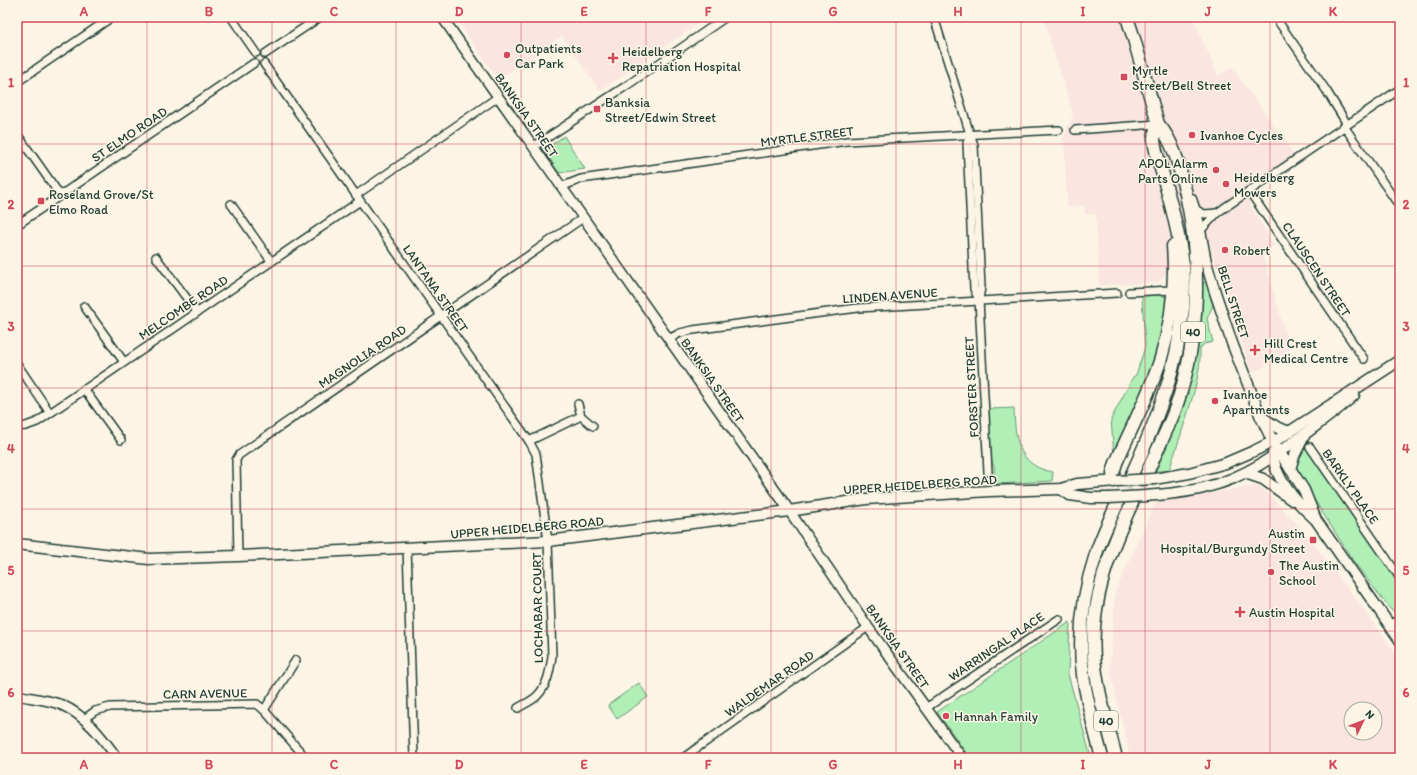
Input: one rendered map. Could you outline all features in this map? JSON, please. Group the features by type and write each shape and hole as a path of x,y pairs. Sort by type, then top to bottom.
{"highway":[{"name":"BELL STREET","path":"1127,17 1158,124 1171,143 1184,184"},
{"name":"BELL STREET","path":"1158,124 1155,132 1155,146 1174,215"},
{"name":"40","path":"1150,476 1178,400 1194,328 1196,262 1184,184"},
{"name":"40","path":"1132,474 1162,404 1176,353 1181,326 1183,269 1180,242 1174,215"},
{"path":"1115,482 1113,473 1116,463 1152,383 1161,359 1169,322 1173,290 1174,270 1172,229 1174,215"},
{"name":"40","path":"1116,758 1098,684 1094,657 1094,630 1097,602 1105,569 1130,500"},
{"name":"40","path":"1102,758 1083,676 1081,627 1092,565 1113,501"}],"main road":[{"name":"BELL STREET","path":"1184,184 1195,209 1206,262 1232,343 1260,415 1273,442 1276,455"},
{"name":"UPPER HEIDELBERG ROAD","path":"17,544 149,559 548,541 789,511 866,498 990,491 1061,489 1083,483 1115,482 1150,476 1189,474 1214,467 1273,442 1400,360"},
{"name":"UPPER HEIDELBERG ROAD","path":"1061,489 1070,495 1113,501 1130,500 1146,496 1200,489 1216,484 1245,473 1276,455 1337,411 1372,379"},
{"path":"1260,415 1278,428 1290,432"},
{"path":"1290,469 1294,456 1305,434"},
{"path":"1276,455 1290,469 1304,490 1316,520 1400,640"},
{"path":"1276,455 1278,474 1301,507"},
{"path":"1245,473 1266,480 1316,520"},
{"path":"1115,482 1130,500"},
{"path":"1083,483 1091,492 1091,498"}],"street":[{"path":"17,82 112,17"},
{"path":"231,17 256,53"},
{"path":"265,54 320,17"},
{"name":"BANKSIA STREET","path":"442,17 669,339 868,627 962,758"},
{"path":"534,147 726,17"},
{"name":"FORSTER STREET","path":"934,17 970,135 967,143 973,274 974,289 979,300 988,472"},
{"path":"1275,17 1326,90 1346,125 1400,208"},
{"path":"256,53 262,52 265,54"},
{"path":"256,53 253,59 254,63 260,66 266,61 265,54"},
{"name":"ST ELMO ROAD","path":"17,225 254,63"},
{"name":"LANTANA STREET","path":"264,64 529,441 536,454 548,541"},
{"path":"1200,231 1217,213 1400,89"},
{"name":"MELCOMBE ROAD","path":"17,427 32,424 50,413 271,261 498,97"},
{"path":"1075,130 1158,124"},
{"name":"MYRTLE STREET","path":"562,187 581,179 847,141 1059,130"},
{"path":"17,134 60,195"},
{"name":"CLAUSCEN STREET","path":"1249,191 1364,360"},
{"path":"231,204 271,261"},
{"path":"1195,209 1204,214 1217,213"},
{"name":"MAGNOLIA ROAD","path":"238,556 237,458 311,405 583,218"},
{"path":"156,256 197,312"},
{"path":"1129,292 1173,290"},
{"name":"LINDEN AVENUE","path":"669,339 680,333 693,330 858,308 1117,293"},
{"path":"84,306 124,362"},
{"path":"17,364 50,413"},
{"path":"84,389 121,440"},
{"path":"578,404 581,416 593,426"},
{"path":"529,441 581,416"},
{"name":"BARKLY PLACE","path":"1310,447 1400,578"},
{"name":"LOCHABAR COURT","path":"518,708 537,697 544,687 550,672 552,656 548,541"},
{"path":"407,548 414,758"},
{"path":"1390,625 1400,618"},
{"name":"WARRINGAL PLACE","path":"926,708 1059,619"},
{"name":"WALDEMAR ROAD","path":"683,758 868,627"},
{"path":"264,710 296,660"},
{"path":"17,695 62,705 84,719 100,735 116,758"},
{"name":"CARN AVENUE","path":"84,719 95,711 110,707 257,704 306,758"}],"shaded area":[{"name":"Heidelberg Repatriation Hospital","path":"455,17 708,17 600,91 562,36 498,80"},
{"path":"1043,17 1193,17 1218,76 1232,67 1296,158 1249,191 1250,205 1274,245 1262,253 1290,349 1252,374 1206,234 1157,283 1099,285 1096,214 1085,214 1085,206 1067,207 1064,137 1073,114"},
{"name":"Austin Hospital","path":"1258,486 1266,492 1303,530 1381,632 1400,661 1400,758 1130,758 1110,668 1115,592 1156,502"}],"green space":[{"path":"564,136 585,169 559,173 544,150"},
{"path":"1206,282 1213,305 1207,319 1213,342 1204,344 1200,349 1195,389 1169,471 1154,471 1181,409 1193,371 1197,349 1203,283"},
{"path":"1161,295 1168,299 1156,364 1114,456 1111,419 1133,377 1136,375 1145,347 1142,296"},
{"path":"1014,408 1015,430 1020,449 1032,464 1041,469 1053,472 1052,481 995,484 994,466 991,460 988,409"},
{"path":"1307,439 1400,581 1400,612 1396,613 1391,610 1354,562 1296,471 1295,464"},
{"path":"1070,622 1068,674 1091,758 970,758 937,712"},
{"path":"639,683 648,697 617,719 608,705"}],"tunnel":[{"path":"1132,503 1147,473"},
{"path":"1117,504 1132,474"}],"place":[{"name":"Outpatients Car Park","path":"507,55"},
{"name":"Heidelberg Repatriation Hospital","path":"613,58"},
{"name":"Myrtle Street/Bell Street","path":"1124,77"},
{"name":"Banksia Street/Edwin Street","path":"597,109"},
{"name":"Ivanhoe Cycles","path":"1192,135"},
{"name":"APOL Alarm Parts Online","path":"1216,170"},
{"name":"Heidelberg Mowers","path":"1226,184"},
{"name":"Roseland Grove/St Elmo Road","path":"41,201"},
{"name":"Robert","path":"1225,250"},
{"name":"Hill Crest Medical Centre","path":"1255,350"},
{"name":"Ivanhoe Apartments","path":"1215,401"},
{"name":"Austin Hospital/Burgundy Street","path":"1313,540"},
{"name":"The Austin School","path":"1271,572"},
{"name":"Austin Hospital","path":"1240,612"},
{"name":"Hannah Family","path":"946,716"}]}
